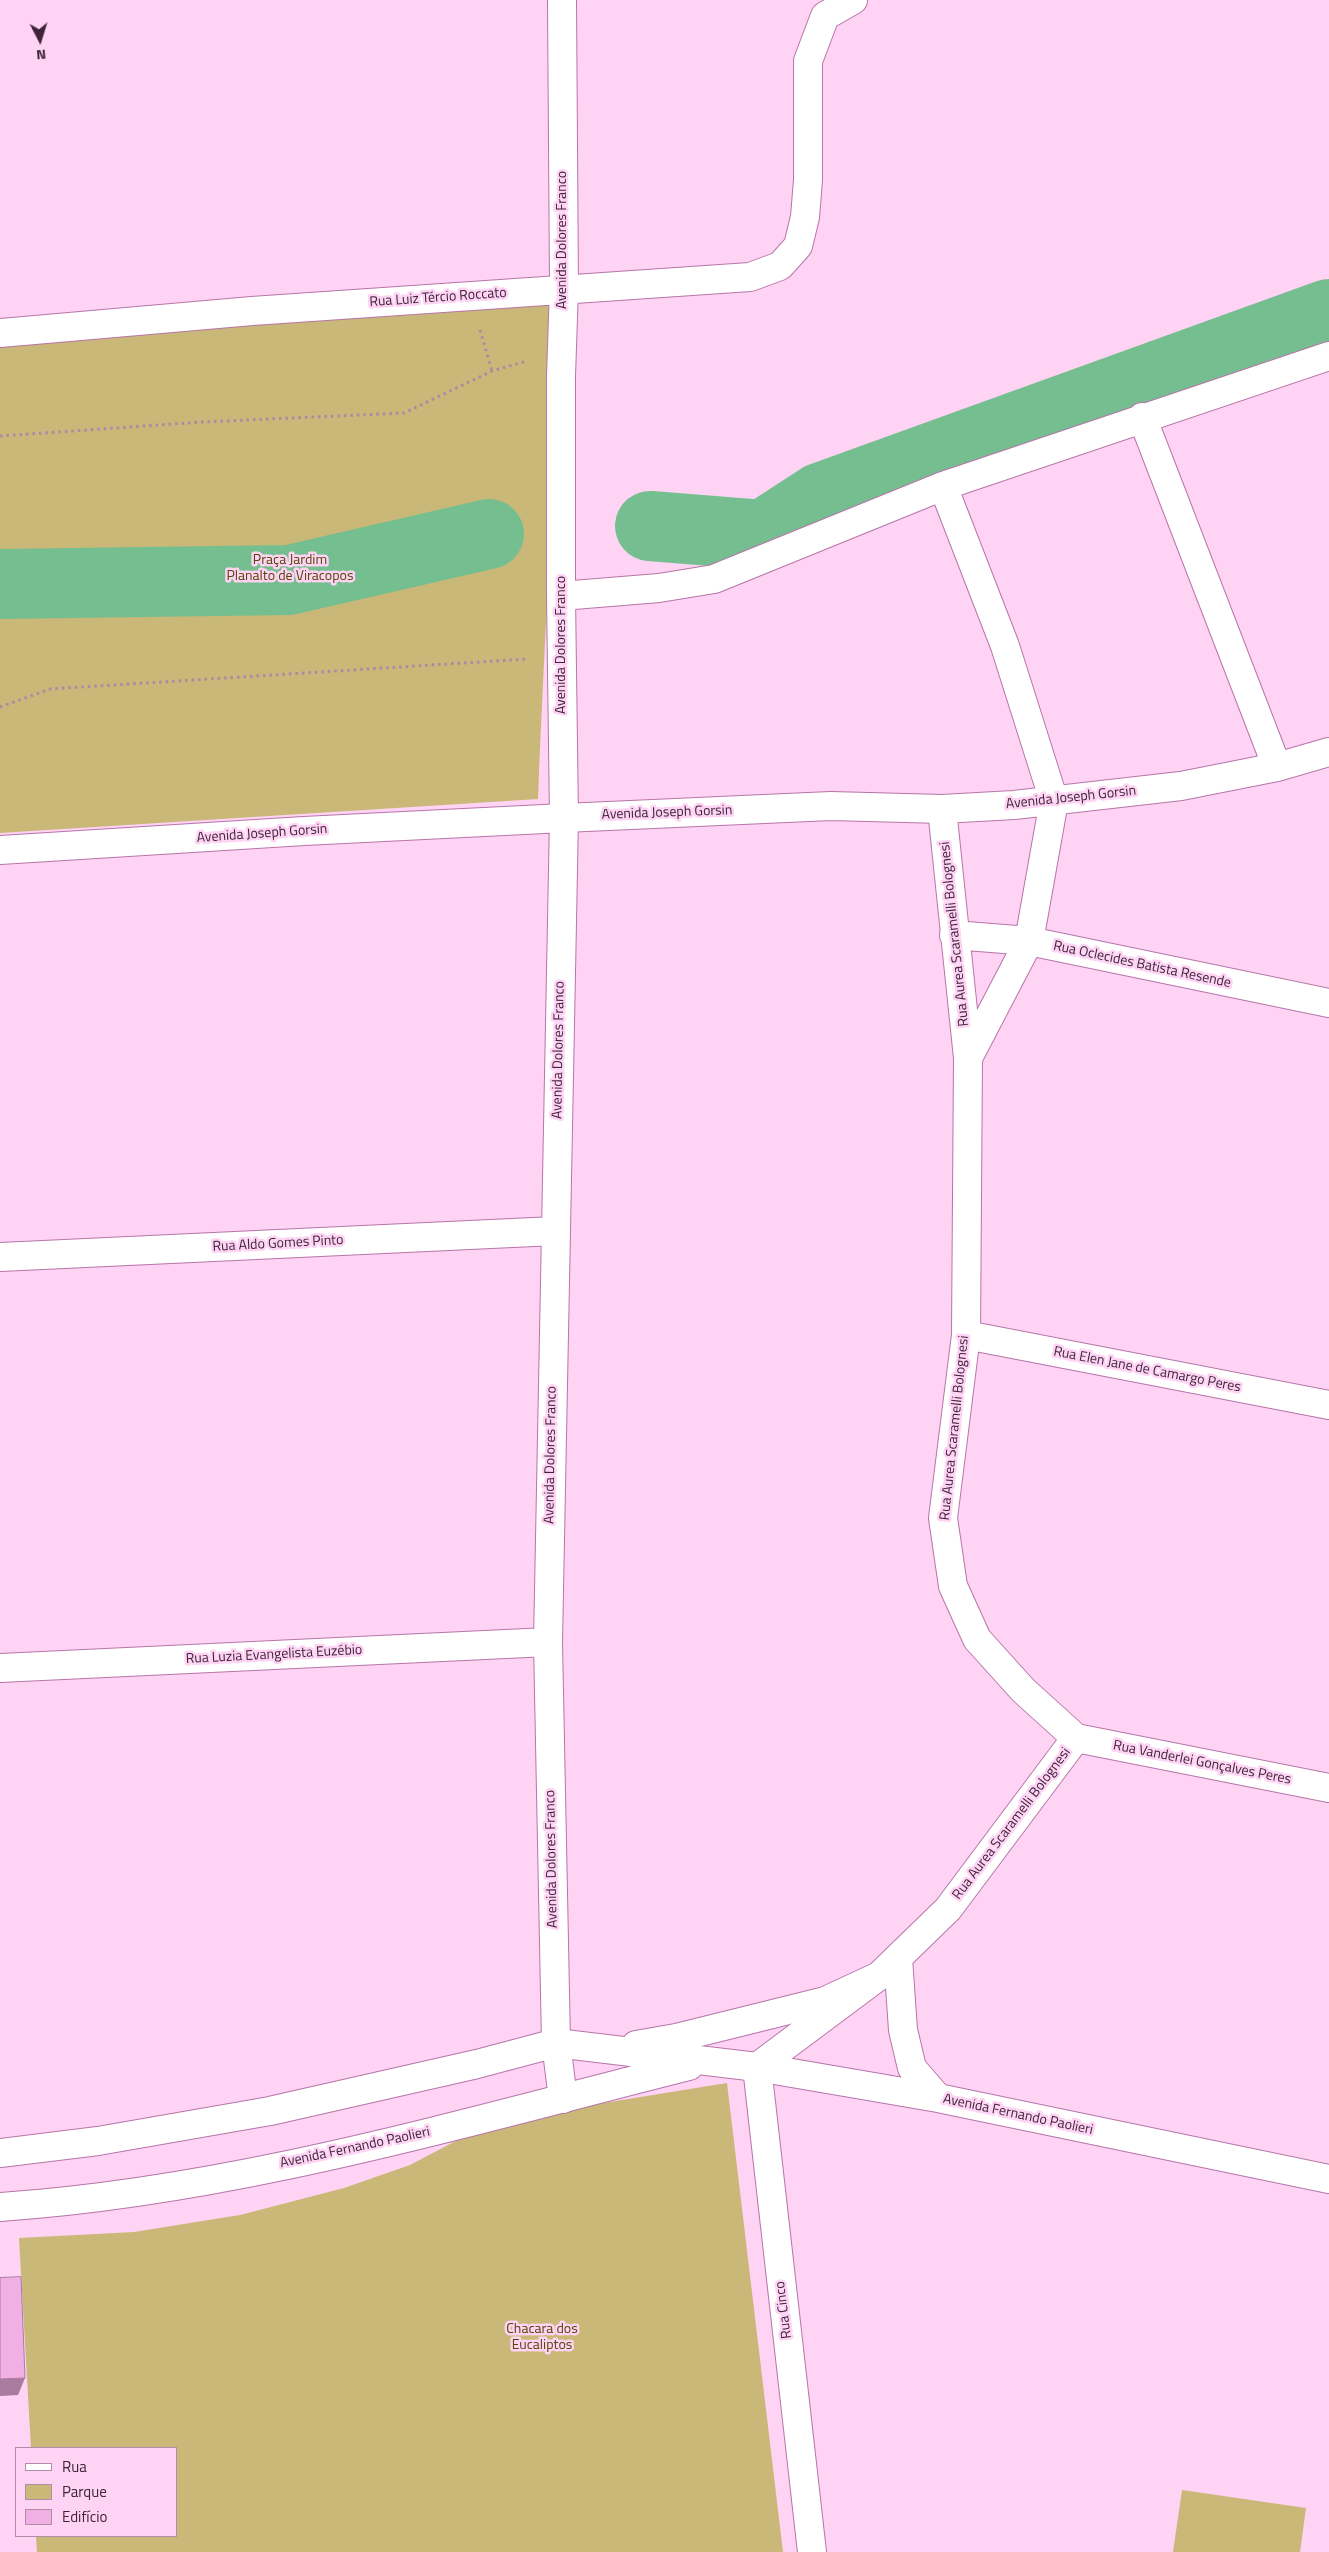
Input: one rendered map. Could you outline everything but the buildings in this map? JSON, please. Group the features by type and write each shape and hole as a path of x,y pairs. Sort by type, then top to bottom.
{"street":[{"name":"Avenida Dolores Franco","path":"562,0 564,288 561,376 564,818 548,1642 556,2043 563,2099"},
{"name":"Rua Luiz Tércio Roccato","path":"0,333 252,311 564,288 750,277 780,266 798,246 804,217 808,180 808,62 825,16 853,0"},
{"path":"562,596 659,588 714,579 944,486 1329,356"},
{"path":"1142,418 1278,767"},
{"path":"944,486 1004,646 1054,801"},
{"name":"Avenida Joseph Gorsin","path":"0,850 304,831 564,818 831,806 942,809 1054,801 1181,786 1278,767 1329,752"},
{"name":"Rua Aurea Scaramelli Bolognesi","path":"968,1058 1029,941 1054,801"},
{"name":"Rua Aurea Scaramelli Bolognesi","path":"757,2067 889,1967 948,1909 1076,1738 1023,1690 977,1640 953,1586 943,1518 966,1335 968,1058 942,809"},
{"name":"Rua Oclecides Batista Resende","path":"954,934 1029,941 1329,1004"},
{"name":"Rua Aldo Gomes Pinto","path":"0,1257 555,1230"},
{"name":"Rua Elen Jane de Camargo Peres","path":"966,1335 1329,1405"},
{"name":"Rua Luzia Evangelista Euzébio","path":"0,1668 548,1642"},
{"name":"Rua Vanderlei Gonçalves Peres","path":"1076,1738 1329,1788"},
{"path":"609,2050 676,2038 825,2001 889,1967 912,2068 938,2098"},
{"name":"Avenida Fernando Paolieri","path":"0,2152 98,2141 270,2111 477,2064 556,2043 757,2067 938,2098 1329,2179"},
{"name":"Avenida Fernando Paolieri","path":"0,2207 119,2196 203,2182 399,2140 705,2062"},
{"name":"Rua Cinco","path":"757,2067 812,2552"}],"path":[{"path":"480,328 492,370"},
{"path":"0,436 202,422 404,413 492,370 535,359"},
{"path":"0,707 50,689 543,658 562,664"}],"green space":[{"name":"Praça Jardim Planalto de Viracopos","path":"549,302 552,426 551,489 538,799 0,833 0,347 472,303"},
{"name":"Chacara dos Eucaliptos","path":"727,2083 783,2552 37,2552 36,2537 178,2537 178,2447 31,2447 19,2238 134,2232 240,2215 344,2188 410,2165 488,2124 554,2111"},
{"path":"1182,2490 1306,2508 1300,2552 1173,2552"}],"waterway":[{"path":"650,526 763,535 820,498 1329,314"},
{"path":"0,584 289,580 489,534"}]}
